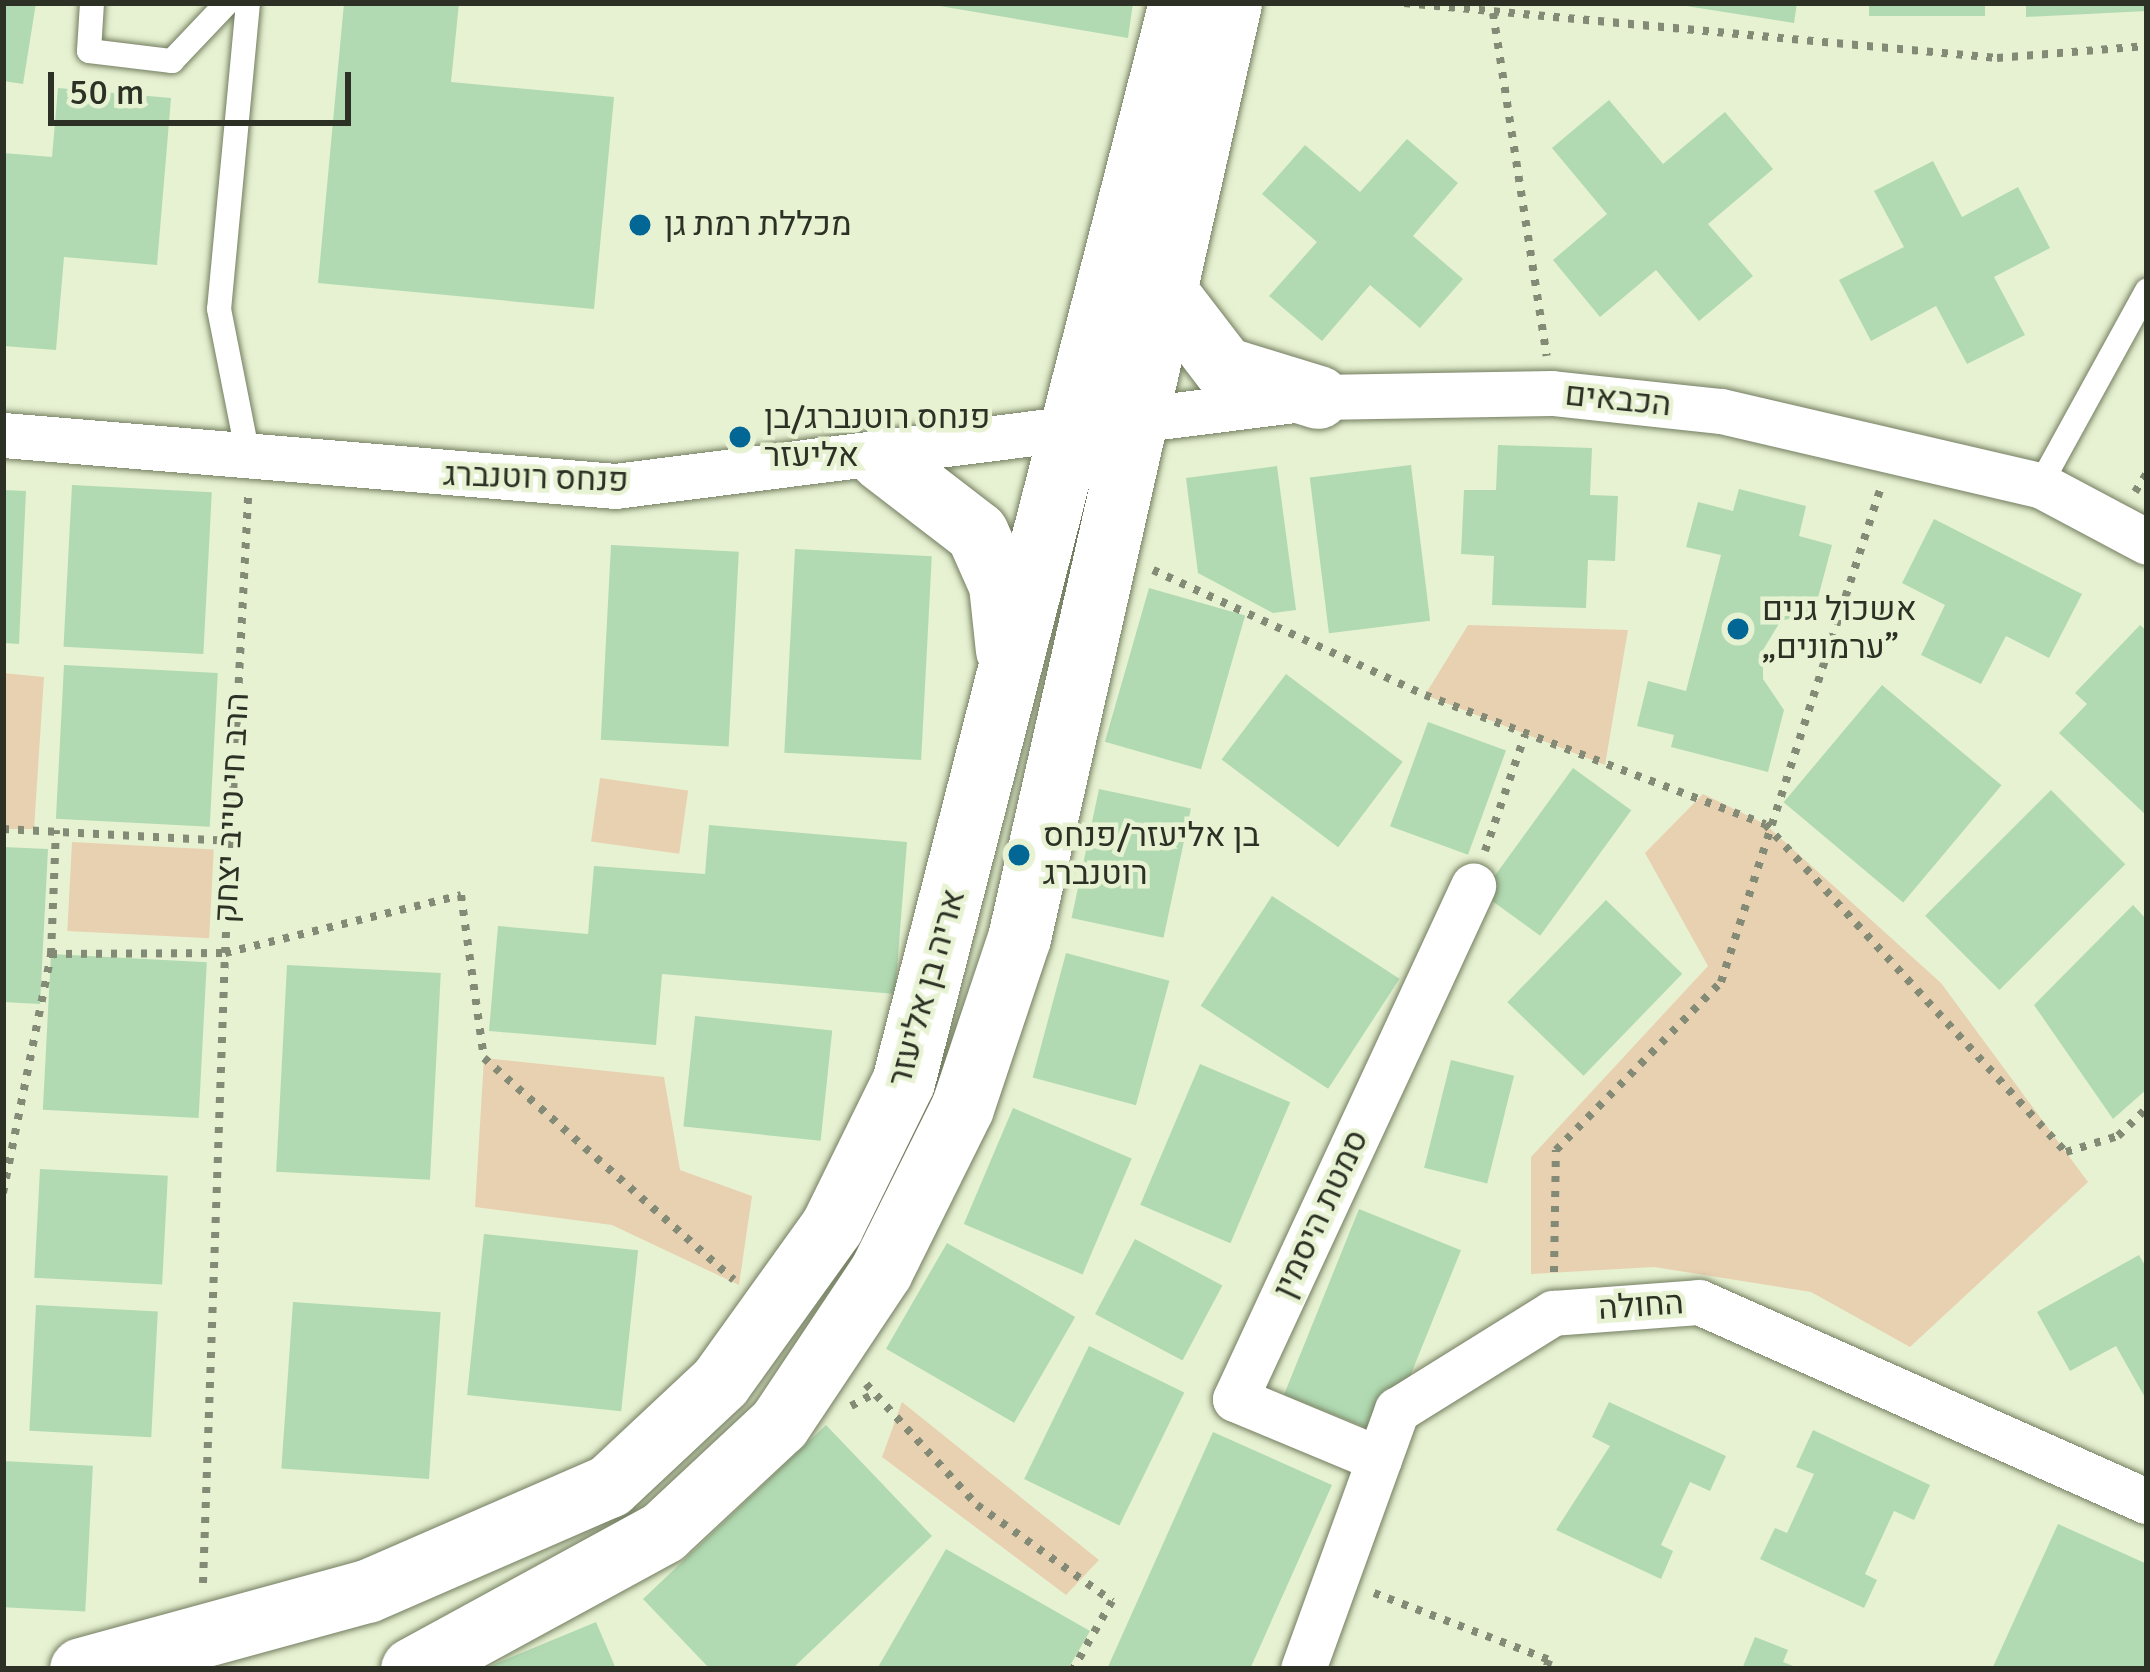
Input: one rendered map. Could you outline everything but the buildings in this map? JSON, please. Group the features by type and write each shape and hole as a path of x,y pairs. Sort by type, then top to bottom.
{"street":[{"name":"אריה בן אליעזר","path":"81,1669 204,1656 609,1486 720,1382 832,1226 903,1082 1010,680 1180,3"},
{"name":"אריה בן אליעזר","path":"412,1669 663,1532 779,1424 880,1271 962,1108 1018,938 1108,550 1161,286 1230,3"},
{"path":"1161,286 1224,368 1318,397"},
{"name":"הכבאים","path":"1069,435 1135,421 1318,397 1552,393 1721,411 2040,485 2147,542"},
{"name":"פנחס רוטנברג","path":"3,435 249,461 615,485 1069,435"},
{"path":"881,459 976,533 1000,586 1010,680"},
{"name":"סמטת היסמין","path":"1379,1459 1235,1399 1473,886"},
{"name":"החולה","path":"1303,1669 1397,1410 1553,1313 1699,1302 2147,1501"}],"lane":[{"path":"92,3 89,51 172,61 227,3"},
{"path":"248,3 219,309 249,461"},
{"path":"2040,485 2147,290"}],"path":[{"path":"1403,3 1997,58 2147,46"},
{"path":"1493,13 1552,393"},
{"path":"1553,1313 1556,1150 1721,982 1765,824 1893,451"},
{"name":"הרב חי טייב יצחק","path":"51,954 225,953 249,461"},
{"path":"1108,550 1525,735 1765,824 2066,1152 2118,1136 2147,1108"},
{"path":"1473,886 1525,735"},
{"path":"3,829 231,842"},
{"path":"3,1193 51,954 56,830"},
{"path":"204,1656 225,953 461,896 484,1058 740,1285"},
{"path":"860,1379 977,1505 1112,1601 1073,1669"},
{"path":"1336,1579 1549,1660 1546,1669"}],"shaded area":[{"path":"1468,625 1628,630 1605,765 1425,695"},
{"path":"3,673 44,677 34,829 3,829"},
{"path":"600,778 688,790 679,854 591,841"},
{"path":"1703,794 1765,824 1941,983 2088,1182 1910,1347 1811,1292 1654,1267 1531,1274 1531,1157 1708,966 1645,853"},
{"path":"72,842 214,849 209,938 67,931"},
{"path":"484,1058 664,1077 680,1170 752,1196 739,1285 612,1225 475,1207"},
{"path":"902,1402 1099,1560 1066,1595 882,1457"}],"place":[{"name":"מכללת רמת גן","path":"640,225"},
{"name":"פנחס רוטנברג/בן אליעזר","path":"740,437"},
{"name":"אשכול גנים „ערמונים”","path":"1738,629"},
{"name":"בן אליעזר/פנחס רוטנברג","path":"1019,855"}]}
